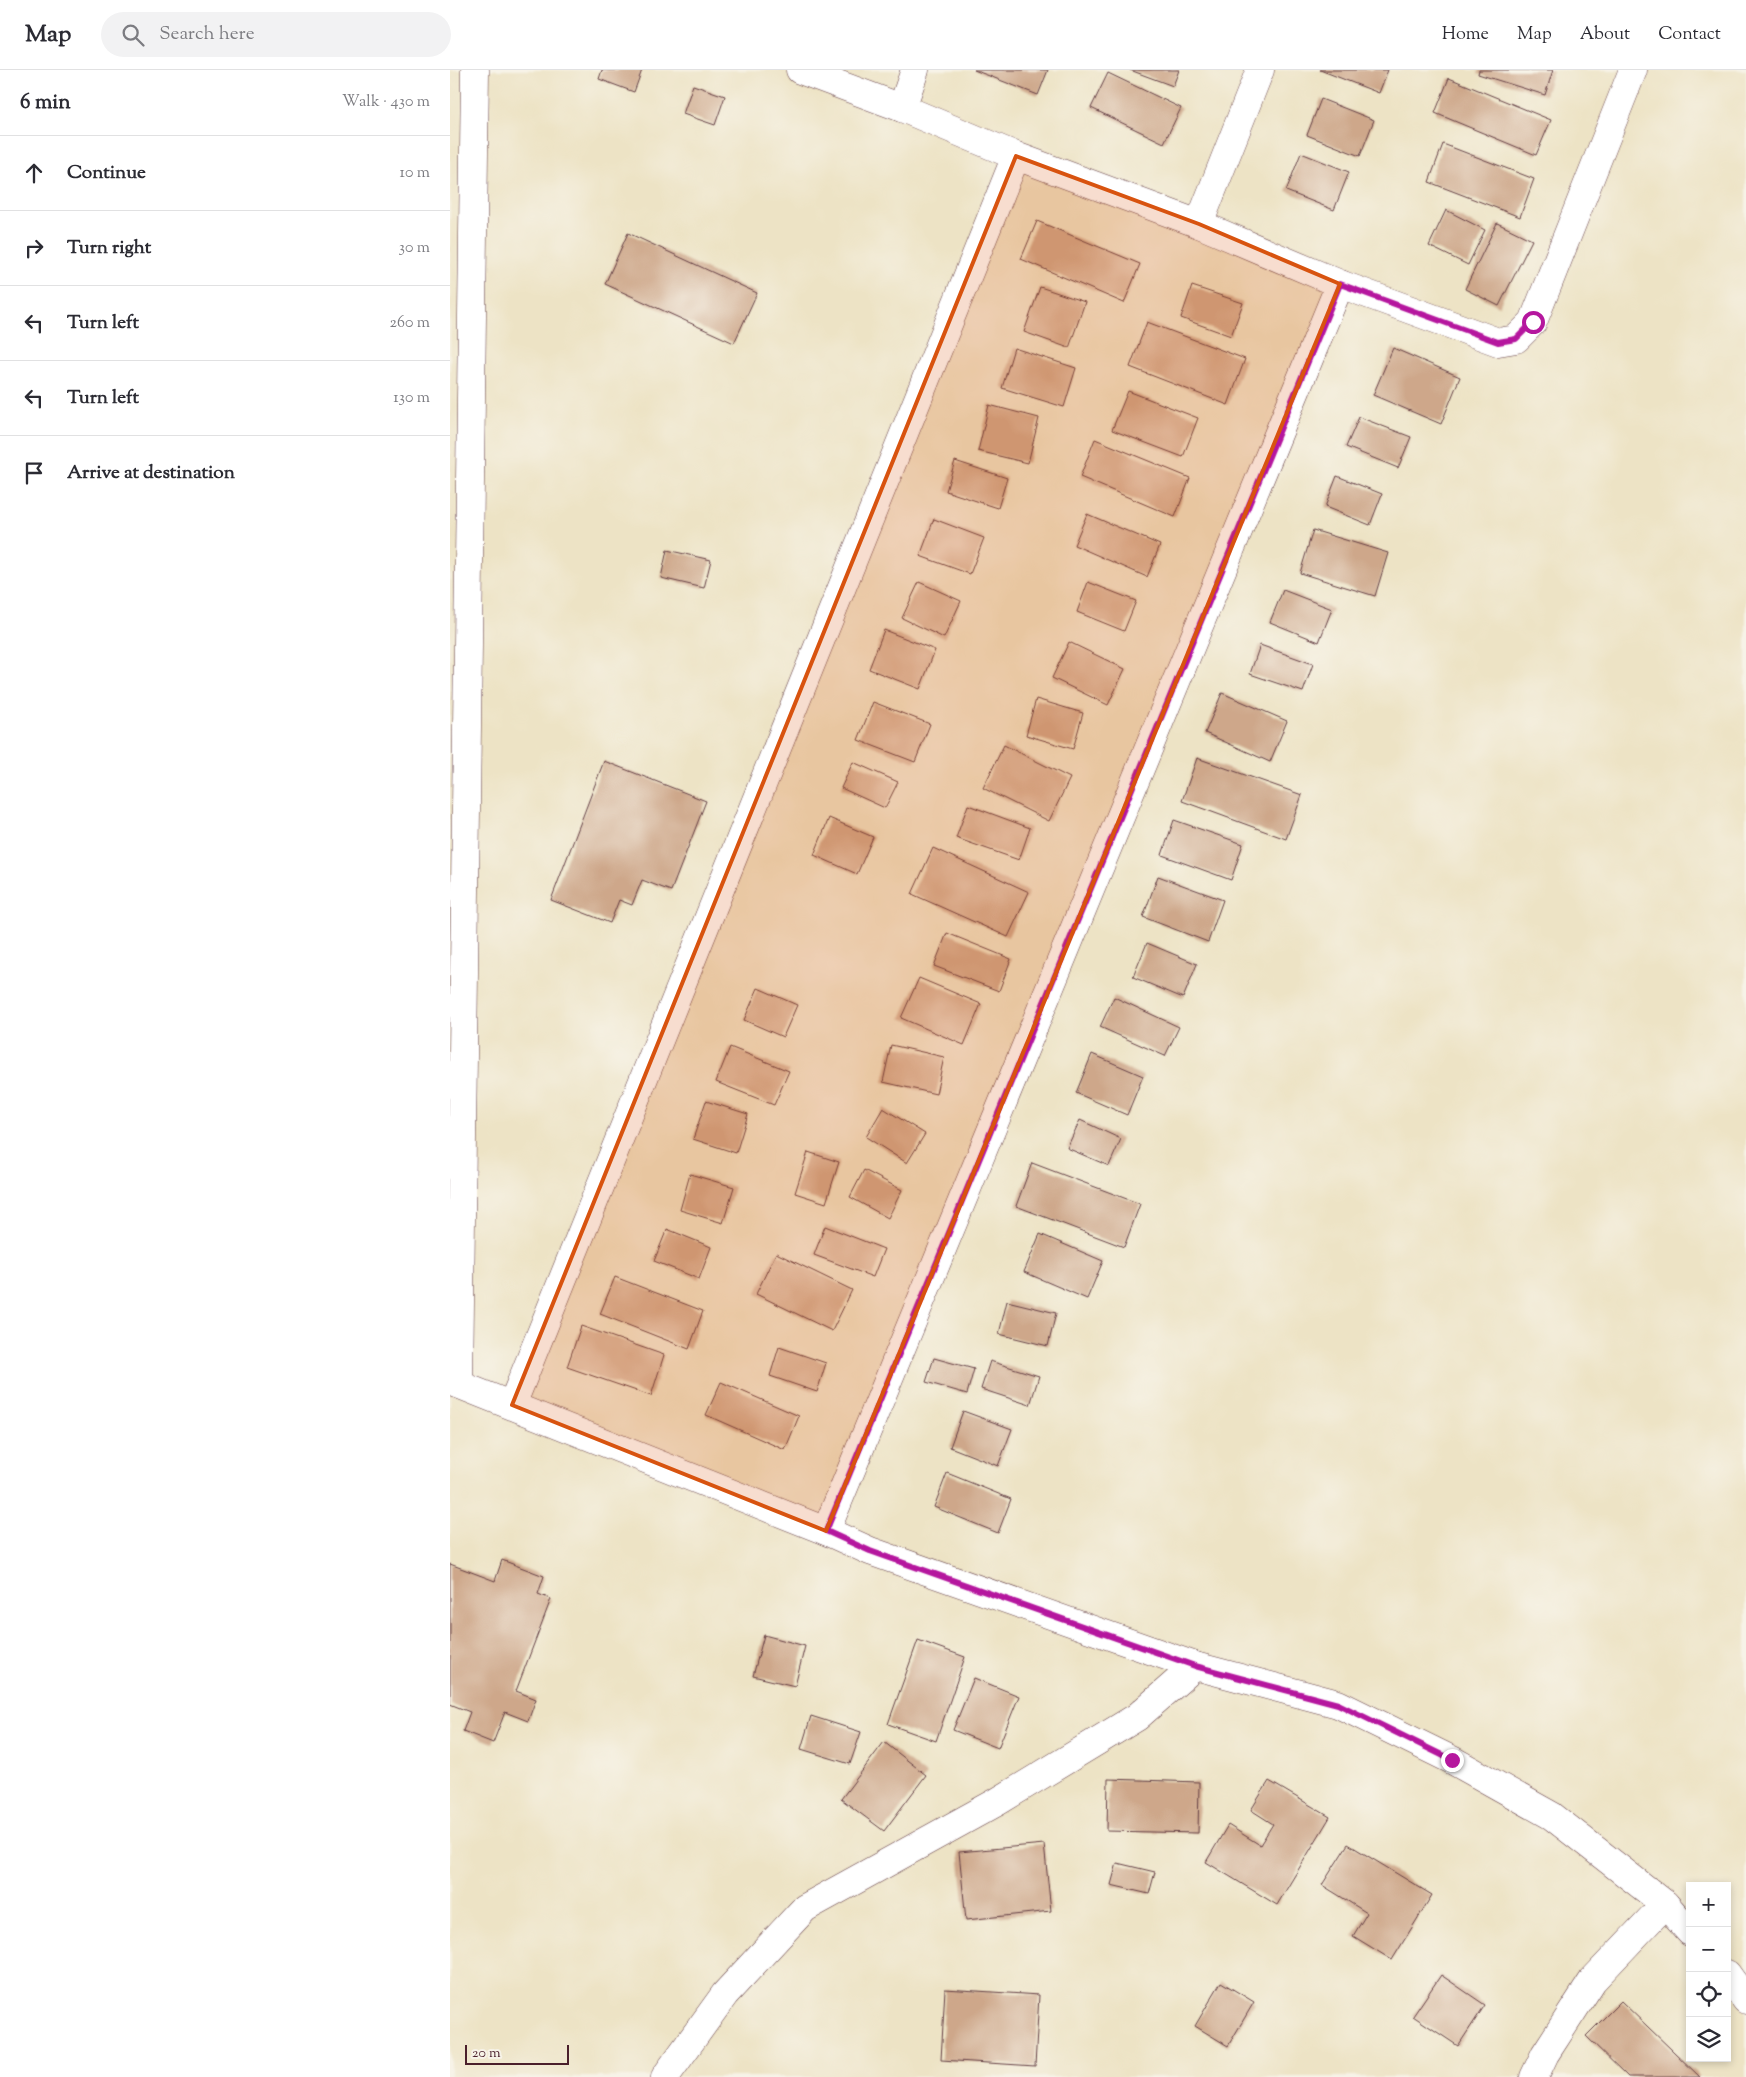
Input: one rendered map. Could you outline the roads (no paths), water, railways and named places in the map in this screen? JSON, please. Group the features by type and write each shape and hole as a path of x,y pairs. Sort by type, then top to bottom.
{"street":[{"path":"475,70 454,1382 826,1531 870,1551 1195,1666 1338,1704 1452,1760 1552,1816 1665,1904 1686,1928"},
{"path":"800,70 902,108 1016,156 1199,224 1340,284 1498,342 1516,339 1533,322 1632,70"},
{"path":"902,108 915,70"},
{"path":"1199,224 1260,70"},
{"path":"512,1405 1016,156"},
{"path":"826,1531 1340,284"},
{"path":"665,2077 725,1994 805,1908 996,1802 1137,1717 1195,1666"},
{"path":"1534,2077 1545,2054 1593,1980 1665,1904"},
{"path":"1731,1979 1746,2000"}]}
